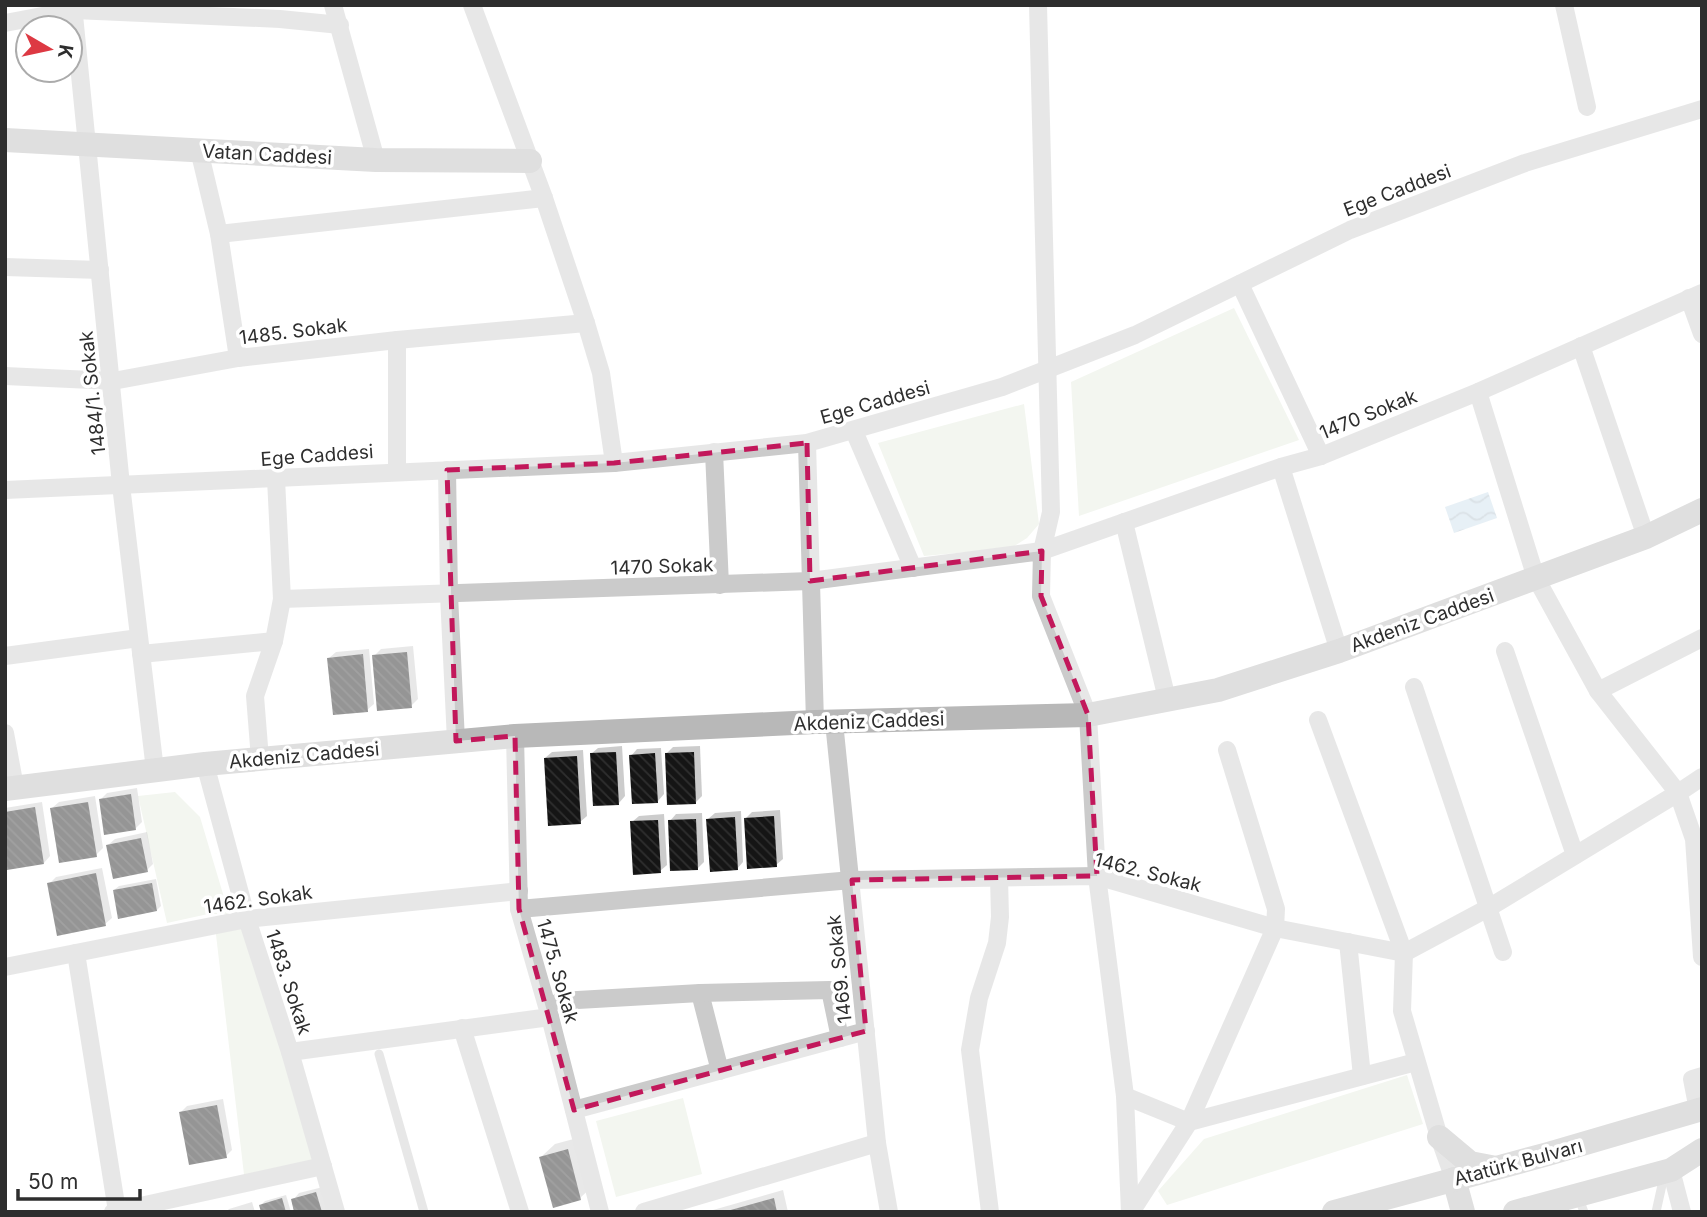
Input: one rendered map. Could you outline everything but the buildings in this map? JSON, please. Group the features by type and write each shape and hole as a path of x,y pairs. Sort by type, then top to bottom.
{"street":[{"path":"333,5 376,160"},
{"path":"472,5 544,198 586,323 601,373 614,463"},
{"path":"1038,5 1051,512 1042,551 1041,596 1088,715 1097,876 1125,1096 1130,1212"},
{"path":"1564,5 1587,107"},
{"path":"5,23 74,8 282,12 340,25"},
{"name":"1484/1. Sokak","path":"74,8 113,381 121,485 155,770"},
{"name":"Ege Caddesi","path":"5,491 614,463 807,443 1002,387 1135,335 1350,230 1525,163 1702,110"},
{"name":"Vatan Caddesi","path":"5,141 376,160 530,161"},
{"path":"199,150 219,234 238,358"},
{"path":"219,234 544,198"},
{"path":"5,267 100,270"},
{"path":"1240,284 1321,456"},
{"path":"1696,296 1702,334"},
{"name":"1470 Sokak","path":"282,599 810,581 1042,551 1281,467 1321,456 1478,392 1696,296"},
{"name":"1485. Sokak","path":"5,376 113,381 238,358 586,323"},
{"path":"397,340 397,471"},
{"path":"1581,346 1646,537"},
{"path":"1478,392 1536,578 1598,691 1678,793 1694,839 1702,957"},
{"path":"854,431 913,568"},
{"name":"1469. Sokak","path":"807,443 810,581 825,722 852,880 877,1143 889,1212"},
{"path":"714,453 720,585"},
{"path":"1281,467 1339,651"},
{"path":"447,470 449,595 456,741"},
{"path":"260,759 255,696 274,641 282,599 276,480"},
{"name":"Akdeniz Caddesi","path":"10,788 205,764 515,736 825,722 1088,715 1218,690 1339,651 1646,537 1702,510"},
{"path":"1124,522 1167,699"},
{"path":"1598,691 1702,638"},
{"path":"5,656 140,646 274,641"},
{"path":"1506,651 1576,855"},
{"path":"1414,687 1503,951"},
{"path":"1318,720 1404,953 1402,1011 1463,1212"},
{"path":"5,733 10,788"},
{"name":"1475. Sokak","path":"515,736 519,900 600,1212"},
{"path":"1130,1212 1189,1122 1275,928 1276,909 1227,750"},
{"name":"1483. Sokak","path":"205,764 247,919 290,1052 336,1212"},
{"path":"1404,953 1576,855 1702,776"},
{"name":"1462. Sokak","path":"5,967 247,919 852,880 1097,876 1275,928 1404,953"},
{"path":"990,1212 970,1049 979,998 997,943 1000,917 999,878"},
{"path":"1348,942 1362,1076"},
{"path":"76,953 115,1211 323,1166"},
{"path":"560,1001 700,993 830,990 840,1038"},
{"path":"700,993 720,1071"},
{"path":"290,1052 550,1017"},
{"path":"462,1028 520,1212"},
{"path":"574,1110 866,1031"},
{"path":"1125,1096 1189,1122 1416,1062"},
{"path":"1700,1109 1692,1079 1702,1076"},
{"name":"Atatürk Bulvarı","path":"1334,1212 1700,1109"},
{"path":"1439,1137 1470,1163 1496,1168"},
{"path":"644,1212 877,1143"},
{"path":"1515,1212 1581,1203 1668,1171 1702,1150"},
{"path":"1668,1171 1682,1212"}],"lane":[{"path":"379,1054 424,1212"},
{"path":"1656,1212 1668,1171"}],"highlighted area":[{"path":"807,443 810,581 1042,551 1041,596 1088,715 1097,876 852,880 866,1031 574,1110 519,909 515,736 456,741 447,470 614,463"}],"shaded area":[{"path":"1234,308 1299,440 1079,516 1071,382"},
{"path":"1024,404 1039,524 1027,538 1011,548 924,556 878,443"},
{"path":"175,792 200,817 229,914 208,914 167,923 138,796"},
{"path":"247,919 323,1166 245,1183 215,926"},
{"path":"1407,1075 1423,1124 1167,1205 1158,1191 1204,1139"},
{"path":"683,1098 702,1174 616,1197 596,1121"}],"water":[{"path":"1488,492 1497,518 1454,533 1445,507"}]}
